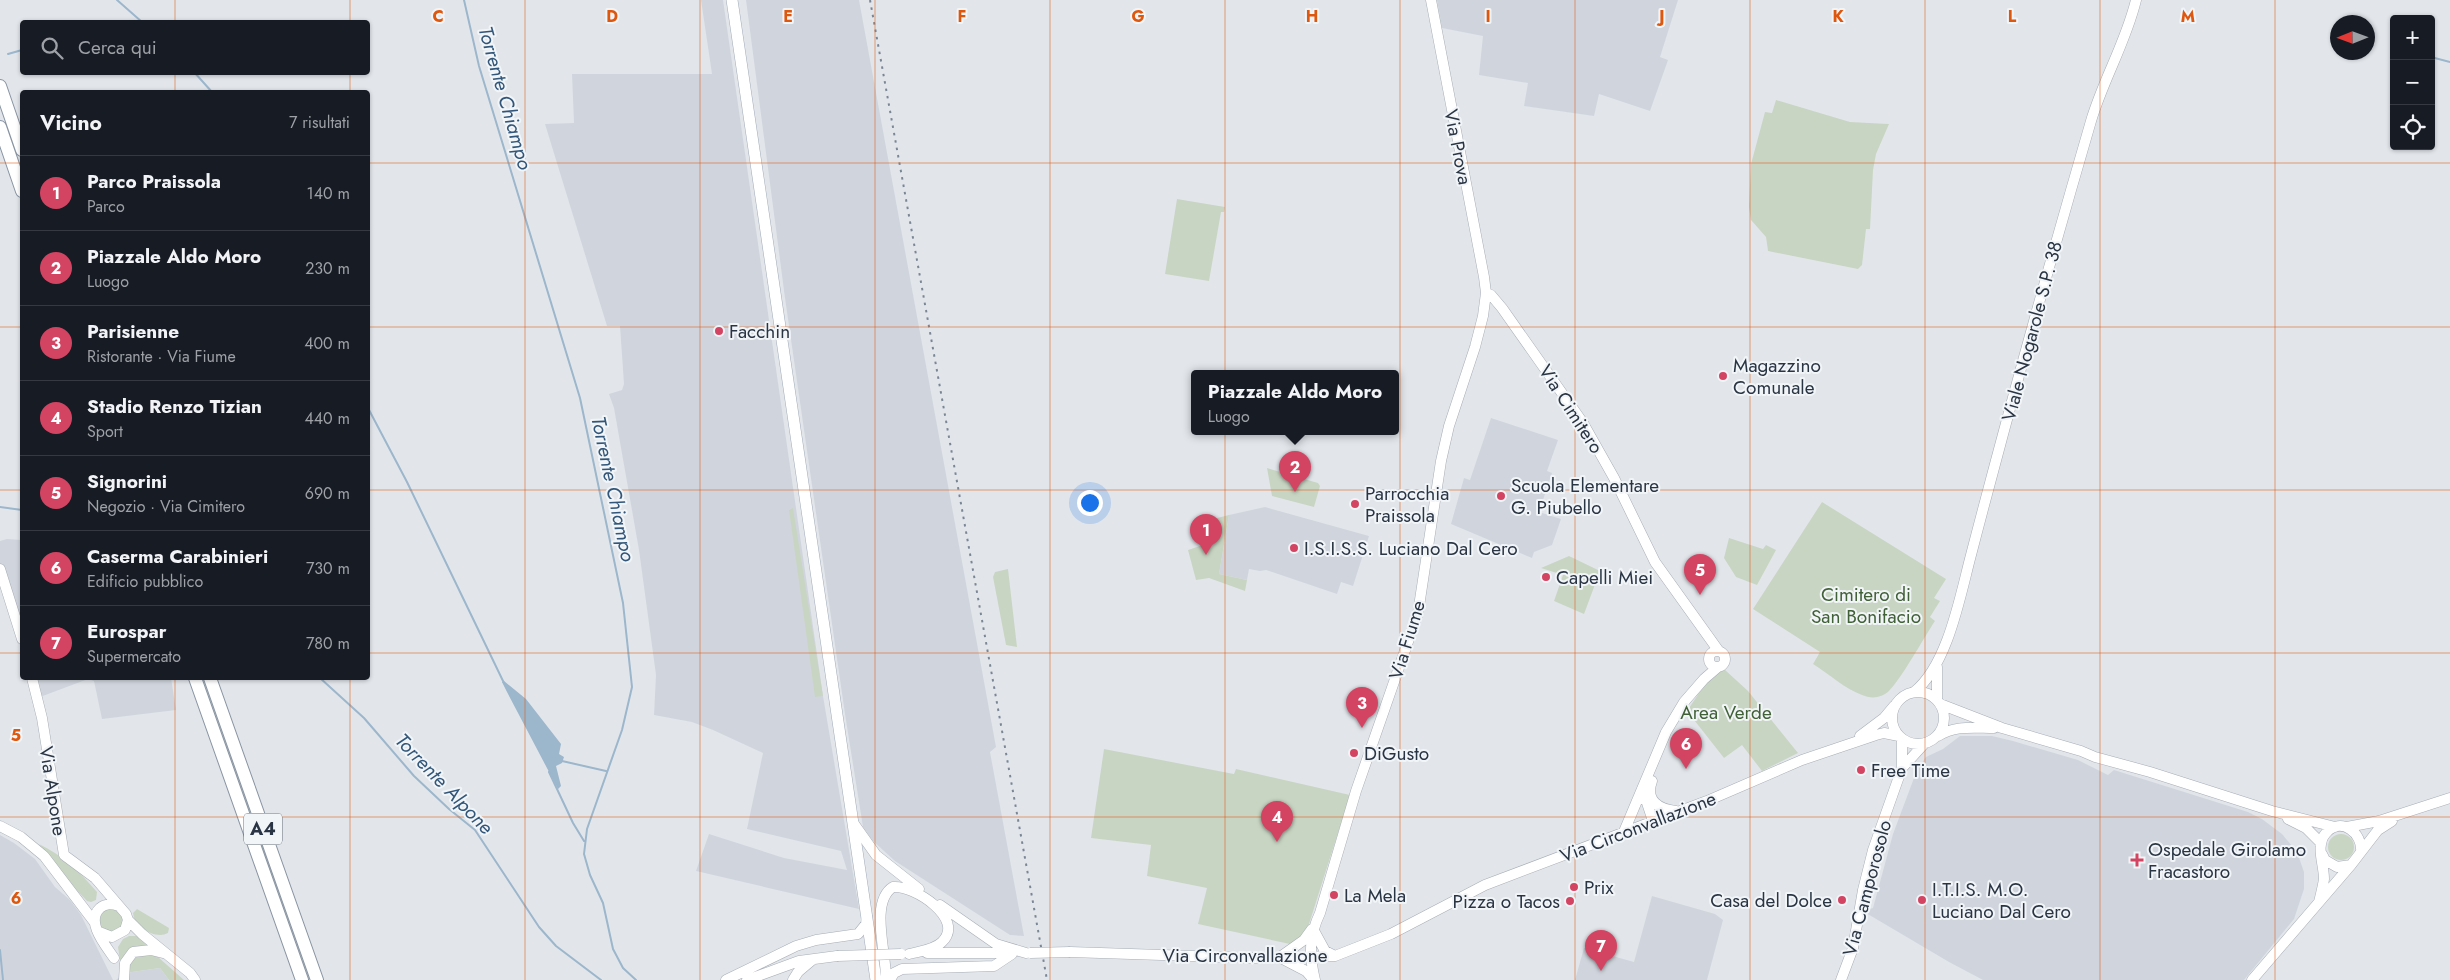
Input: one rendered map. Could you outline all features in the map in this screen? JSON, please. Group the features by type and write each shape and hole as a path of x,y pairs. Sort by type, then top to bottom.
{"highway":[{"path":"0,86 20,144"},
{"path":"0,127 20,185"},
{"name":"A4","path":"196,680 302,980"},
{"name":"A4","path":"211,680 317,980"}],"main road":[{"path":"732,0 876,980"},
{"name":"Via Prova","path":"1430,0 1486,293"},
{"name":"Viale Nogarole S.P. 38","path":"1937,666 1962,590 2034,319 2093,115 2125,34 2136,0"},
{"name":"Via Fiume","path":"1314,980 1310,957 1312,929 1320,913 1356,791 1418,613 1445,444 1481,329 1486,293"},
{"name":"Via Cimitero","path":"1486,293 1495,299 1505,312 1583,423 1614,478 1656,562 1708,638 1714,658 1704,679 1675,716 1654,761"},
{"path":"1485,304 1505,312"},
{"path":"0,569 20,633"},
{"path":"1914,692 1929,679 1937,666"},
{"path":"1937,666 1938,701 1945,720 1938,736"},
{"name":"Via Alpone","path":"32,680 42,718 62,850 68,859 89,872 119,906"},
{"path":"2002,728 1962,727 1947,730 1924,744 1913,744 1900,738 1892,720 1896,704 1908,694 1922,692 1938,701 2002,728 2272,810 2336,827 2347,827 2379,821 2450,798"},
{"name":"Via Circonvallazione","path":"1854,741 1884,718 1896,704"},
{"name":"Via Circonvallazione","path":"747,980 814,958 837,956 972,952 1012,954 1070,952 1280,957 1335,956 1391,934 1485,885 1622,834 1854,741 1884,733 1900,738"},
{"name":"Via Camporosolo","path":"1900,738 1902,768"},
{"name":"Via Camporosolo","path":"1841,980 1853,948 1864,886 1873,850 1902,768 1924,744"},
{"path":"1622,834 1640,797 1654,761"},
{"path":"1654,761 1656,767 1649,796 1662,808 1677,812"},
{"path":"1640,797 1646,800 1649,823"},
{"path":"2272,810 2306,828 2321,848 2325,860 2337,867 2351,865"},
{"path":"2252,980 2351,865 2378,830 2403,814"},
{"path":"853,822 864,841 876,855 979,933 1003,948 1028,953"},
{"path":"0,826 21,838 44,856 97,927 114,958 122,980"},
{"path":"2319,902 2324,878 2321,848 2326,833 2336,827"},
{"path":"2347,827 2353,830 2360,840 2361,852"},
{"path":"886,980 880,906 886,893 893,887 908,888 917,893 938,908 946,920 947,934 941,944 905,954"},
{"path":"102,888 102,907 96,915 97,927 107,937 142,934"},
{"path":"82,905 102,907 114,904 119,906 126,914 128,920 142,934 173,958 195,980"},
{"path":"726,980 796,946 816,940 858,934 866,924 867,916"},
{"path":"114,958 119,935 128,920"},
{"path":"1314,980 1306,971 1280,957 1304,940 1312,929 1325,951 1335,956"},
{"path":"972,952 978,942 979,933"},
{"path":"122,980 125,963 134,952 151,950 173,958"},
{"path":"890,980 897,971 908,967 994,966 1012,954"},
{"path":"1314,980 1318,967 1335,956"},
{"path":"793,980 798,972 814,958"}],"shaded area":[{"path":"701,0 723,0 823,696 859,909 696,871 709,834 784,858 847,870 841,851 747,829 763,753 692,722 654,715 656,675 639,550 614,408 609,394 622,390 624,384 620,326 607,326 545,124 574,123 572,74 712,74"},
{"path":"746,0 859,0 996,747 990,752 1024,936 1010,935 895,861 873,841 863,827 785,298"},
{"path":"1437,0 1678,0 1660,57 1668,60 1650,111 1599,94 1594,116 1524,106 1528,83 1479,75 1483,36 1442,28"},
{"name":"Scuola Elementare G. Piubello","path":"1491,418 1558,440 1547,471 1552,473 1539,512 1561,519 1552,545 1534,552 1532,558 1451,524 1464,478 1470,480"},
{"name":"I.S.I.S.S. Luciano Dal Cero","path":"1265,507 1369,536 1353,586 1341,582 1337,594 1266,570 1249,569 1247,580 1219,574 1229,515"},
{"path":"7,539 20,540 20,633 0,569 0,541"},
{"path":"35,680 85,680 40,697"},
{"path":"91,680 171,680 176,710 102,719 94,681"},
{"name":"Ospedale Girolamo Fracastoro","path":"1960,736 1992,736 2013,741 2078,760 2108,775 2114,770 2248,812 2262,819 2282,834 2297,852 2304,872 2304,889 2294,919 2244,980 1983,980 1949,962 1866,913 1867,910 1873,908 1893,834 1917,770 1926,757 1943,749"},
{"path":"0,835 35,859 55,887 70,900 81,915 113,980 0,980"},
{"path":"1652,896 1715,914 1723,920 1707,980 1575,980 1584,948 1634,962"},
{"path":"160,968 169,980 116,980 125,973"}],"green space":[{"path":"1776,100 1850,122 1889,124 1876,154 1873,170 1870,229 1866,229 1862,265 1858,269 1768,251 1766,237 1751,220 1749,207 1751,164 1765,112 1772,113"},
{"path":"1177,199 1225,207 1224,212 1221,212 1209,281 1165,274"},
{"path":"1267,468 1318,483 1320,486 1314,507 1272,496"},
{"name":"Cimitero di San Bonifacio","path":"1822,502 1946,579 1934,598 1940,601 1930,617 1935,621 1894,686 1879,697 1862,695 1837,681 1813,664 1820,652 1753,609"},
{"path":"793,508 823,696 815,697 789,510"},
{"path":"1229,515 1219,574 1247,580 1245,591 1209,578 1196,580 1188,550 1209,543 1205,521"},
{"path":"1729,538 1763,549 1766,545 1776,550 1757,585 1736,577 1724,558"},
{"path":"1569,556 1600,571 1584,614 1554,601 1563,575 1541,568"},
{"path":"1008,569 1017,647 1006,645 993,577 995,572"},
{"name":"Area Verde","path":"1724,669 1748,691 1798,753 1762,771 1742,745 1724,758 1687,711 1709,678"},
{"path":"1104,749 1234,774 1236,769 1350,795 1309,924 1304,934 1290,944 1198,924 1207,888 1147,876 1151,845 1091,838"},
{"path":"2341,834 2350,838 2354,847 2350,856 2341,860 2332,856 2328,847 2332,838"},
{"path":"39,844 55,853 77,871 97,892 96,900 87,901 66,879"},
{"path":"111,908 116,909 122,915 122,925 116,931 111,932 106,931 100,925 99,920 100,915 106,909"},
{"path":"137,909 169,928 168,933 158,935 146,931 134,918 133,913"},
{"path":"129,936 136,936 153,947 148,947 121,968 118,947 123,939"},
{"path":"143,952 158,957 184,980 169,980 160,968 125,973 133,956"}],"water":[{"path":"504,681 526,699 561,744 559,754 564,757 562,763 556,766 561,786 558,789 502,682"}],"waterway":[{"path":"117,0 140,20"},
{"name":"Torrente Chiampo","path":"464,0 479,66 580,398 623,603 632,687 622,730 587,829 584,854 590,875 603,903 613,949 623,968 636,980"},
{"path":"8,54 20,51"},
{"path":"2435,58 2450,62"},
{"path":"197,75 210,90"},
{"path":"370,412 407,482 504,683"},
{"name":"Torrente Alpone","path":"0,507 20,510"},
{"name":"Torrente Alpone","path":"322,680 364,718 414,776 449,809 475,830 539,927 556,946 601,980"},
{"path":"562,761 606,771"},
{"path":"549,772 573,823 584,841"},
{"path":"0,950 3,980"}],"railway":[{"path":"870,0 1047,980"}],"place":[{"name":"Facchin","path":"719,331"},
{"name":"Magazzino Comunale","path":"1723,376"},
{"name":"Piazzale Aldo Moro","path":"1295,492"},
{"name":"Scuola Elementare G. Piubello","path":"1501,496"},
{"name":"Parrocchia Praissola","path":"1355,504"},
{"name":"I.S.I.S.S. Luciano Dal Cero","path":"1294,548"},
{"name":"Parco Praissola","path":"1206,555"},
{"name":"Capelli Miei","path":"1546,577"},
{"name":"Signorini","path":"1700,595"},
{"name":"Parisienne","path":"1362,728"},
{"name":"DiGusto","path":"1354,753"},
{"name":"Caserma Carabinieri","path":"1686,769"},
{"name":"Free Time","path":"1861,770"},
{"name":"Stadio Renzo Tizian","path":"1277,842"},
{"name":"Ospedale Girolamo Fracastoro","path":"2137,860"},
{"name":"Prix","path":"1574,887"},
{"name":"La Mela","path":"1334,895"},
{"name":"Casa del Dolce","path":"1842,900"},
{"name":"I.T.I.S. M.O. Luciano Dal Cero","path":"1922,900"},
{"name":"Pizza o Tacos","path":"1570,901"},
{"name":"Eurospar","path":"1601,971"}]}
